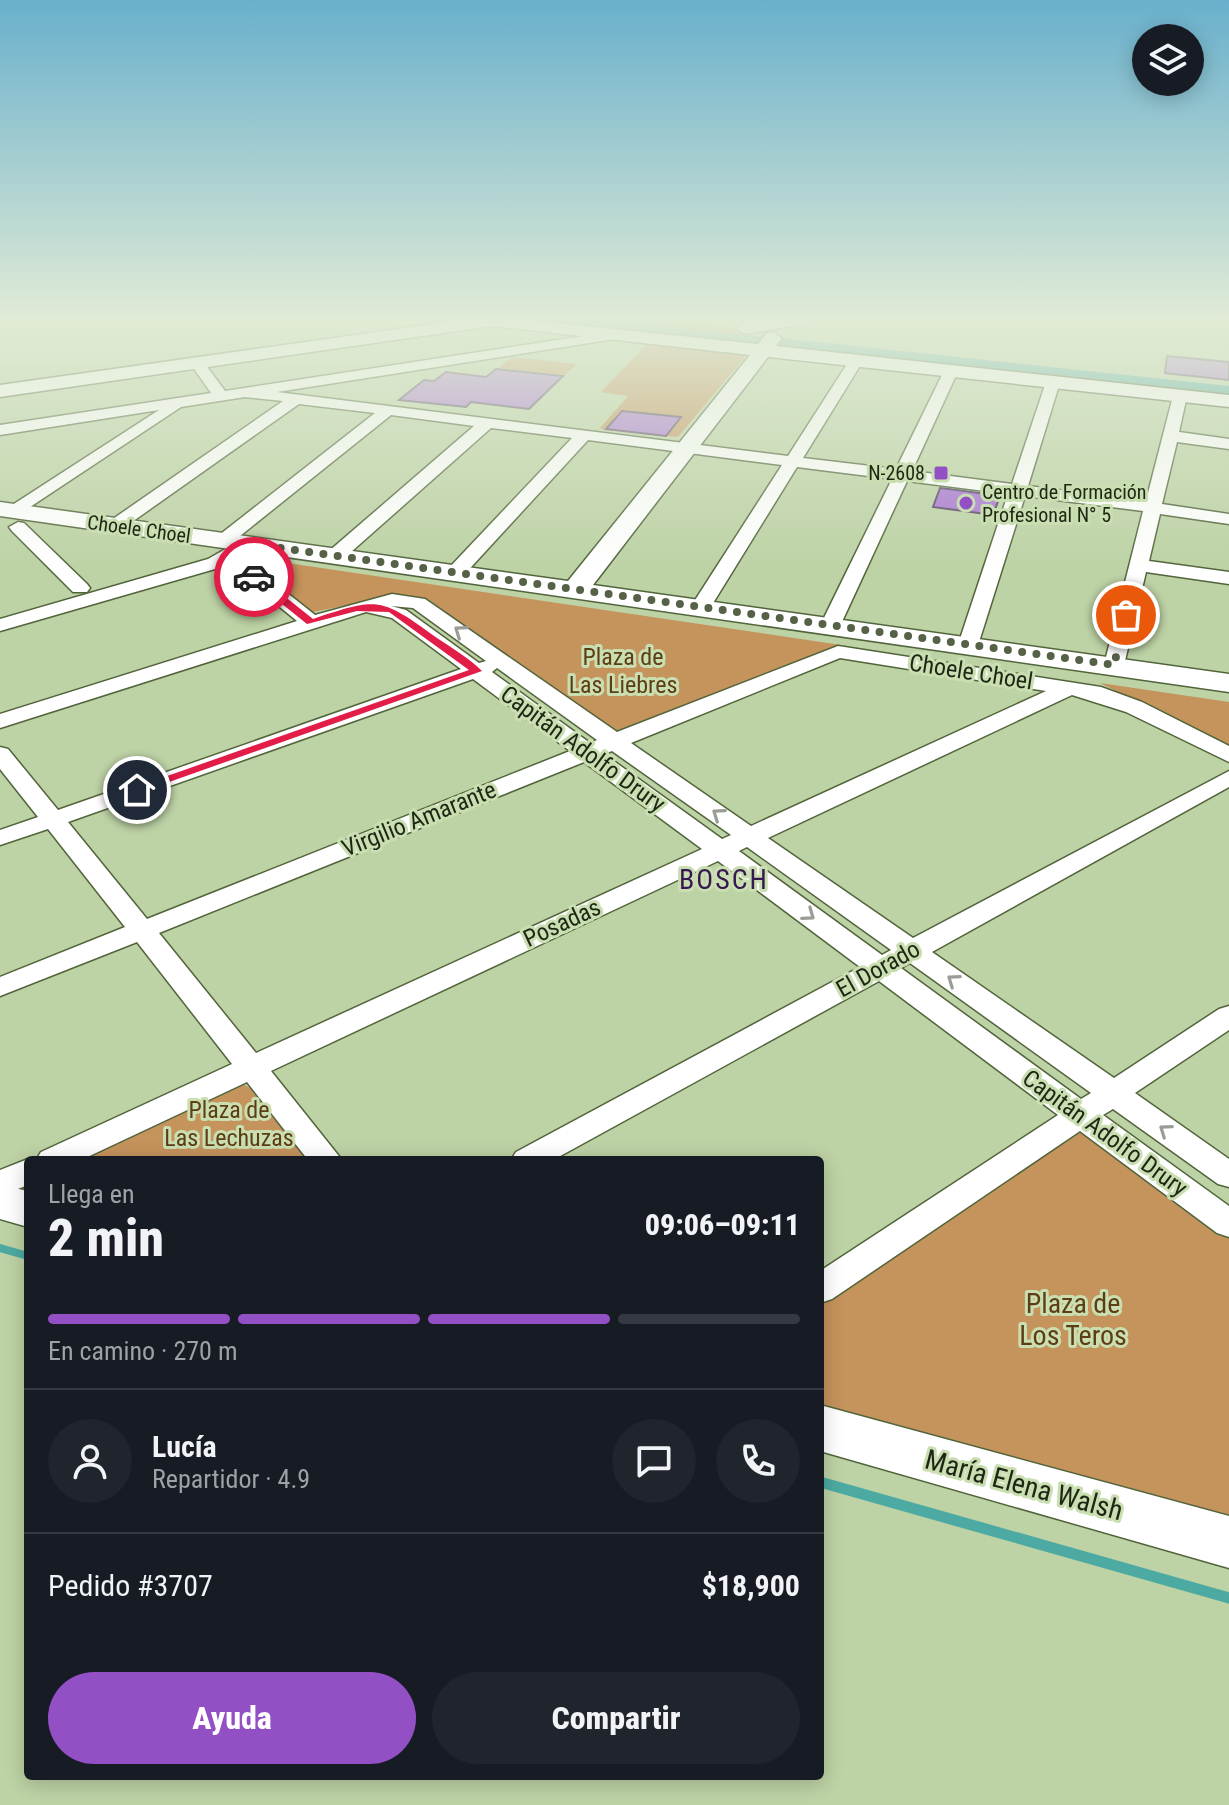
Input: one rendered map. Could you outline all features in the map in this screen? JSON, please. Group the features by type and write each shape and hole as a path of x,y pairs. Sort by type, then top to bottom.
{"street":[{"path":"0,430 194,400"},
{"path":"116,525 294,400"},
{"path":"306,400 1229,519"},
{"path":"575,590 686,448 715,400"},
{"path":"700,608 831,400"},
{"path":"834,639 902,475 937,400"},
{"path":"968,645 1047,400"},
{"path":"1114,665 1179,400"},
{"path":"80,588 10,516 183,402"},
{"path":"0,625 226,552 388,410"},
{"path":"335,556 487,423"},
{"path":"0,444 34,425"},
{"path":"455,573 584,435"},
{"path":"1170,436 1229,444"},
{"name":"Choele Choel","path":"10,516 116,525 226,552 335,556 700,608 1104,695 1229,755"},
{"path":"0,611 161,566 226,552"},
{"path":"226,552 311,622"},
{"path":"1139,565 1229,578"},
{"name":"Capitán Adolfo Drury","path":"356,608 392,600 418,603 1229,1175"},
{"path":"0,721 356,608"},
{"name":"Capitán Adolfo Drury","path":"356,608 392,610 1229,1224"},
{"name":"Choele Choel","path":"834,639 968,645 1229,683"},
{"name":"Virgilio Amarante","path":"0,987 615,741 834,639"},
{"path":"0,838 503,662"},
{"name":"Posadas","path":"61,1156 1072,687"},
{"path":"0,754 323,1156"},
{"name":"El Dorado","path":"534,1156 1229,778"},
{"path":"824,1286 1229,1016"},
{"path":"0,1184 24,1173"},
{"path":"0,1202 24,1208"},
{"name":"María Elena Walsh","path":"824,1429 1229,1542"}],"green space":[{"path":"624,400 709,400 678,437 600,428"},
{"name":"Plaza de Las Liebres","path":"240,556 841,645 635,726 614,731 422,600 394,596 313,612 238,561"},
{"path":"1100,683 1229,702 1229,748"},
{"name":"Plaza de Las Lechuzas","path":"241,1083 250,1088 304,1156 75,1156"},
{"name":"Plaza de Los Teros","path":"1084,1133 1229,1234 1229,1523 824,1411 824,1302 1061,1138"}],"building":[{"path":"401,400 538,400 529,409 471,402 466,407"},
{"path":"622,411 681,417 666,436 606,429"},
{"name":"Centro de Formación Profesional N° 5","path":"940,488 1000,496 993,515 933,507"}],"waterway":[{"path":"0,1248 24,1255"},
{"path":"824,1483 1229,1598"}],"way so far":[{"path":"254,577 222,560 245,543 1114,665 1126,615"}],"place":[{"name":"N-2608","path":"941,473"},
{"name":"Centro de Formación Profesional N° 5","path":"966,503"}],"district":[{"name":"BOSCH","path":"724,879"}],"route":[{"path":"137,790 476,671 392,610 356,608 311,622 254,577"}]}
